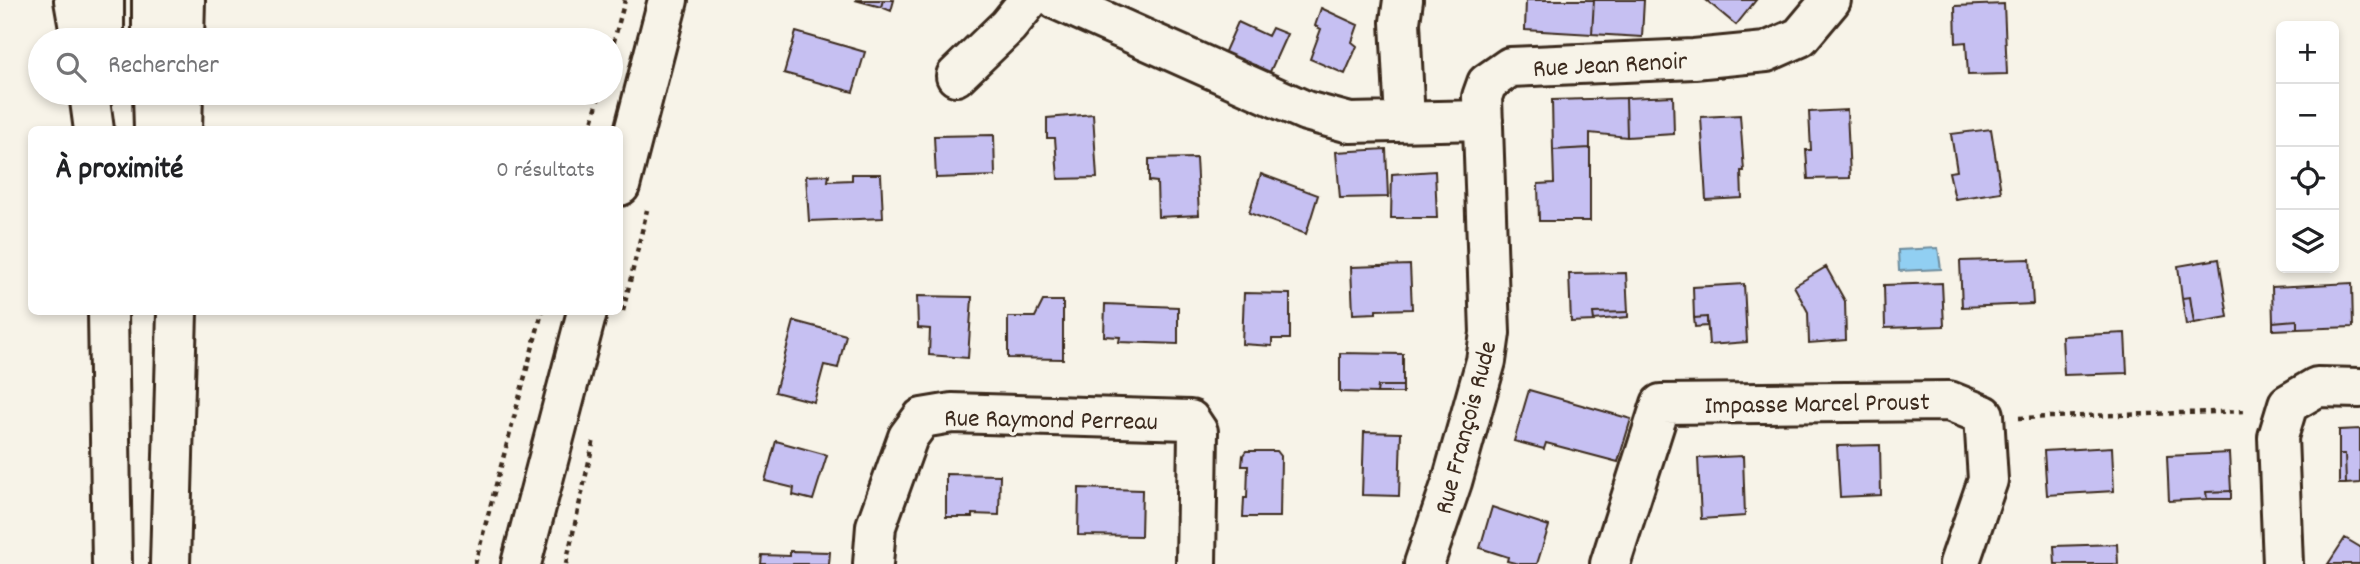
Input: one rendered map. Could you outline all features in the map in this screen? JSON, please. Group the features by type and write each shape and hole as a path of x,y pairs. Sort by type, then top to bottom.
{"main road":[{"path":"74,0 78,28"},
{"path":"104,0 104,28"},
{"path":"152,0 152,28"},
{"path":"184,28 185,0"},
{"path":"634,196 668,0"},
{"path":"956,76 1008,26 1029,0"},
{"path":"1057,0 1306,111 1350,122 1483,120"},
{"path":"1403,0 1400,22 1405,121"},
{"name":"Rue Jean Renoir","path":"1483,120 1482,97 1487,83 1510,68 1694,59 1766,52 1800,37 1831,0"},
{"path":"91,105 93,126"},
{"path":"105,105 106,126"},
{"path":"153,105 154,126"},
{"path":"182,126 183,105"},
{"name":"Rue François Rude","path":"1424,564 1452,482 1486,361 1490,333 1483,120"},
{"path":"108,315 112,564"},
{"path":"156,315 160,564"},
{"path":"170,564 177,315"},
{"path":"521,564 604,317"},
{"path":"2283,564 2278,437 2288,404 2317,387 2360,387"},
{"name":"Impasse Marcel Proust","path":"1610,564 1661,404 1949,401 1984,415"},
{"name":"Rue Raymond Perreau","path":"873,564 876,526 908,437 922,418 951,414 1190,420 1198,432 1196,564"},
{"path":"1959,564 1988,480 1984,415"}],"path":[{"path":"617,28 625,0"},
{"path":"591,126 597,105"},
{"path":"623,240 634,196"},
{"path":"475,564 541,315"},
{"path":"1984,415 2006,419 2257,411 2285,414"},
{"path":"566,564 596,430"}],"water":[{"path":"1938,248 1941,269 1899,271 1898,250"}],"building":[{"path":"855,0 883,0 881,7"},
{"path":"883,0 894,0 891,11 881,7"},
{"path":"1526,0 1594,0 1592,34 1525,30"},
{"path":"1594,0 1644,0 1642,37 1592,34"},
{"path":"1706,0 1756,0 1736,25"},
{"path":"2004,4 2007,74 1968,75 1966,42 1956,43 1955,6"},
{"path":"1321,8 1358,25 1352,42 1357,46 1345,74 1310,59 1321,29 1315,26"},
{"path":"1238,22 1268,36 1272,28 1287,34 1269,74 1255,65 1251,71 1222,58"},
{"path":"796,32 865,52 853,92 784,73"},
{"path":"1673,96 1674,134 1627,137 1626,98"},
{"path":"1626,98 1627,137 1590,133 1590,148 1553,150 1552,100"},
{"path":"1847,110 1850,178 1808,179 1806,150 1811,150 1809,112"},
{"path":"1093,114 1097,178 1058,179 1055,138 1047,138 1047,118"},
{"path":"1740,115 1744,171 1741,171 1742,198 1706,200 1701,117"},
{"path":"1991,129 2001,192 1955,199 1949,172 1957,171 1951,134"},
{"path":"994,135 995,176 936,178 934,136"},
{"path":"1590,148 1590,221 1539,221 1538,184 1554,183 1553,150"},
{"path":"1386,149 1388,197 1340,198 1336,152"},
{"path":"1196,158 1199,215 1158,217 1157,182 1149,181 1149,159"},
{"path":"1435,171 1437,218 1391,218 1392,174"},
{"path":"852,174 881,174 883,218 809,221 806,176 829,175 828,181 852,180"},
{"path":"1261,174 1318,195 1306,234 1249,213"},
{"path":"2030,259 2033,304 1962,307 1960,261"},
{"path":"2219,259 2228,317 2194,323 2190,297 2182,298 2178,266"},
{"path":"1410,265 1412,309 1353,314 1351,267"},
{"path":"1826,267 1845,301 1846,340 1809,343 1808,312 1794,286"},
{"path":"1626,273 1628,312 1593,313 1594,321 1571,322 1569,274"},
{"path":"1942,283 1944,326 1885,328 1884,285"},
{"path":"2352,283 2353,327 2297,329 2297,320 2273,322 2272,287"},
{"path":"1744,284 1747,342 1709,345 1707,317 1694,318 1693,287"},
{"path":"1244,293 1290,294 1290,339 1272,339 1272,346 1242,344"},
{"path":"917,296 972,297 968,358 929,355 930,329 918,328"},
{"path":"2190,297 2194,323 2186,325 2182,298"},
{"path":"1043,301 1063,301 1063,359 1008,358 1008,317 1035,317"},
{"path":"1105,304 1178,307 1178,344 1119,342 1120,337 1104,336"},
{"path":"1628,312 1628,317 1594,320 1593,313"},
{"path":"1707,317 1707,326 1695,327 1694,318"},
{"path":"2297,320 2297,329 2273,330 2273,322"},
{"path":"794,321 846,335 838,368 824,365 814,402 775,392"},
{"path":"2125,333 2127,373 2064,375 2062,336"},
{"path":"1340,353 1403,354 1403,386 1378,386 1377,393 1340,392"},
{"path":"1378,386 1403,386 1403,393 1377,393"},
{"path":"1529,390 1631,419 1618,462 1546,443 1544,449 1514,441"},
{"path":"2360,429 2360,483 2346,484 2345,454 2339,454 2339,430"},
{"path":"1364,432 1401,433 1399,496 1362,495"},
{"path":"776,441 827,455 813,500 793,495 794,488 765,481"},
{"path":"1880,445 1881,495 1840,497 1837,446"},
{"path":"2112,447 2114,491 2047,495 2044,451"},
{"path":"1246,451 1277,451 1281,456 1280,517 1243,517 1244,498 1247,498 1248,466 1242,466"},
{"path":"2229,453 2231,491 2206,492 2207,499 2169,501 2167,456"},
{"path":"2339,454 2345,454 2346,484 2339,484"},
{"path":"1743,456 1745,516 1701,519 1698,458"},
{"path":"946,474 1000,475 999,515 946,517"},
{"path":"1079,488 1142,490 1141,536 1078,535"},
{"path":"2231,491 2231,499 2207,499 2206,492"},
{"path":"1492,507 1549,526 1537,564 1507,561 1508,557 1480,548"},
{"path":"2345,538 2360,547 2360,564 2328,564"},
{"path":"2117,544 2118,564 2055,564 2054,546"},
{"path":"790,551 830,552 829,564 761,564 762,555 790,556"}]}
